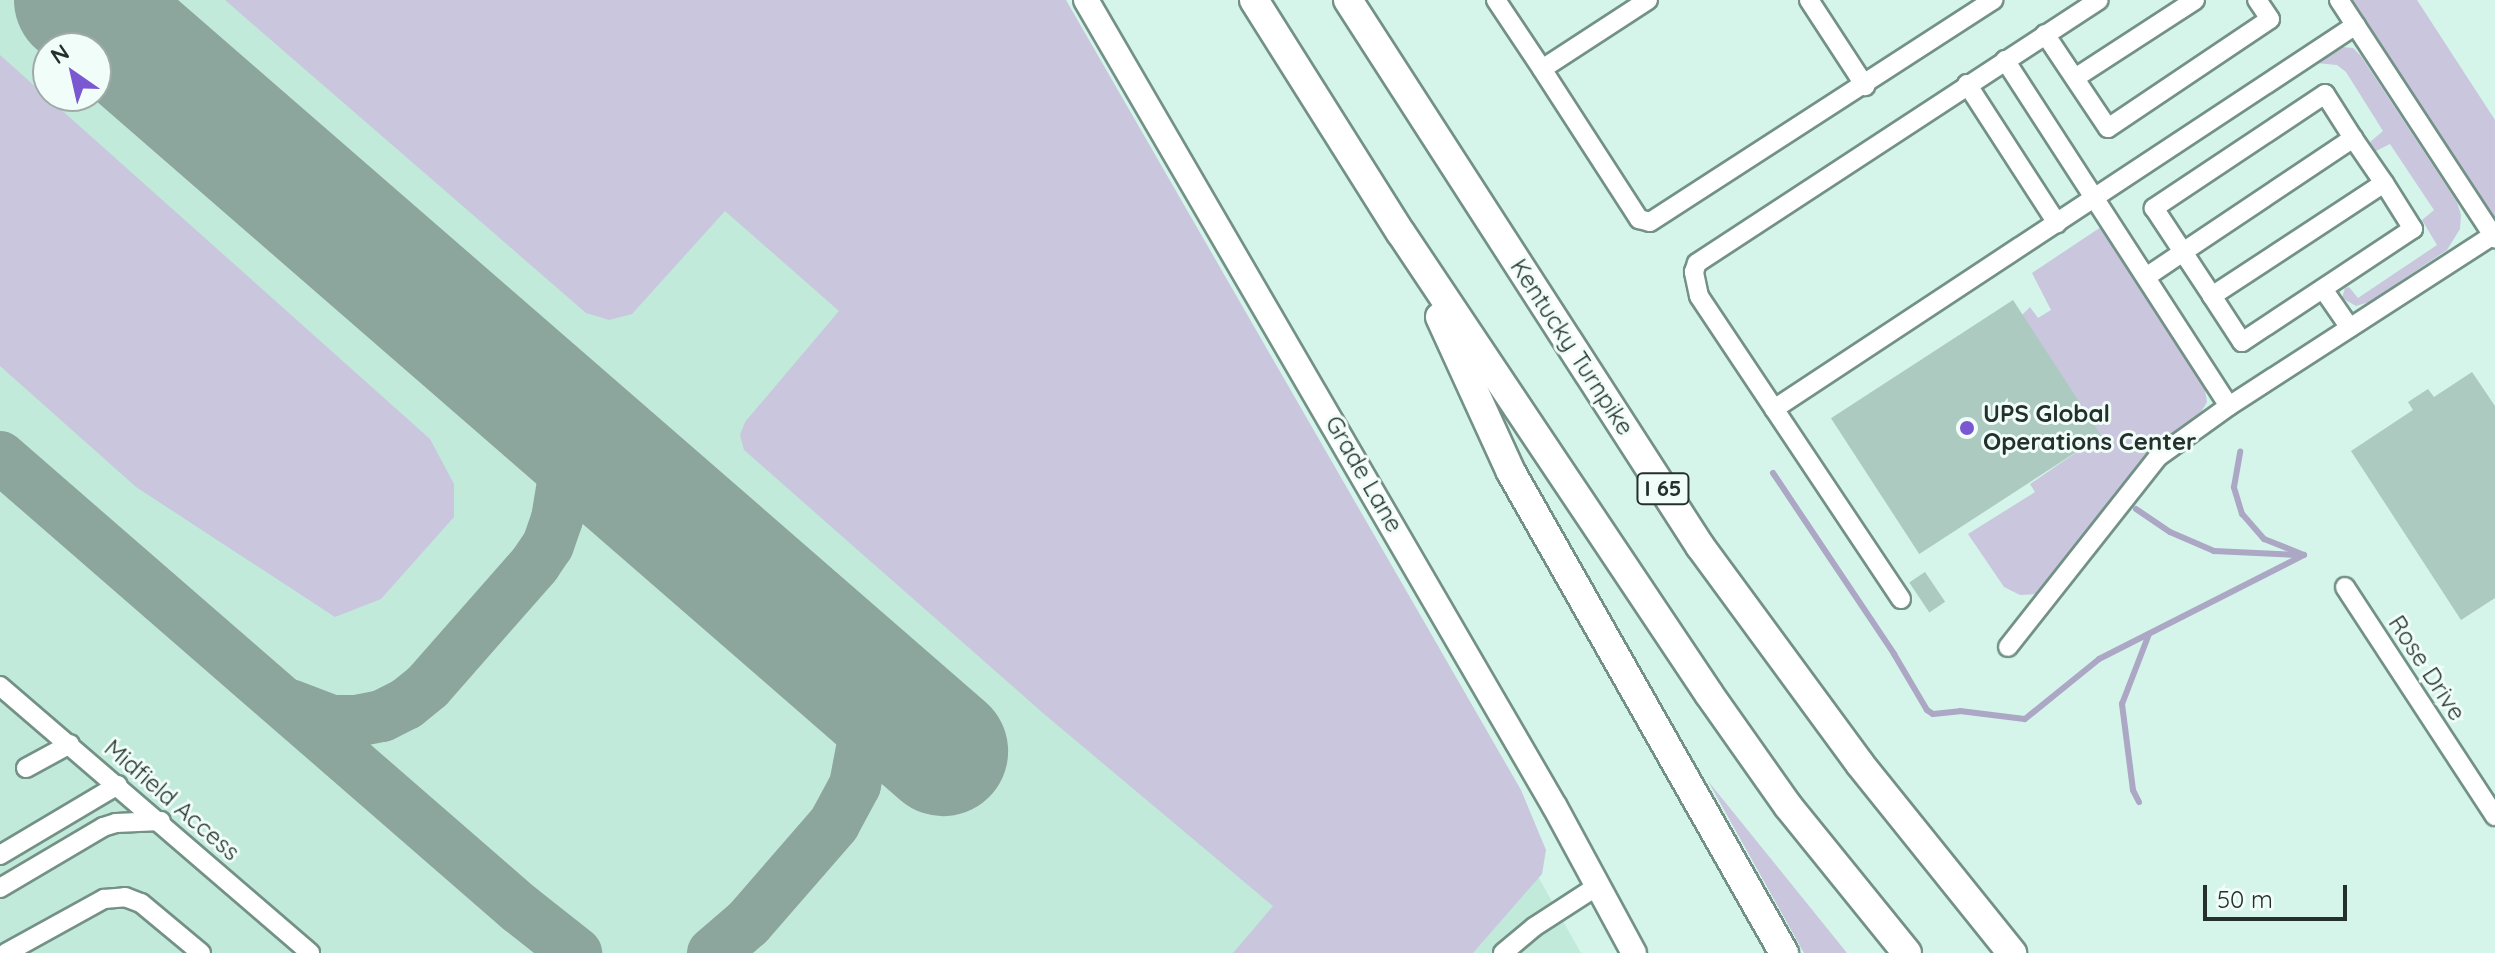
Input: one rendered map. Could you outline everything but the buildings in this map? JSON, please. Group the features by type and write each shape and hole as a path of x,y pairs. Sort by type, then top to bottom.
{"highway":[{"path":"1254,0 1401,233 1717,707 1788,806 1907,953"},
{"name":"Kentucky Turnpike","path":"1348,0 1700,546 1860,764 2012,953"},
{"path":"1401,233 1511,472 1784,953"}],"main road":[{"name":"Grade Lane","path":"1086,0 1599,885 1634,953"}],"street":[{"path":"1496,0 1639,219 1650,222 1865,86 1993,0"},
{"path":"1542,69 1648,0"},
{"path":"1809,0 1865,86"},
{"path":"1901,599 1699,296 1694,285 1697,263 2099,0"},
{"path":"2075,78 2195,0"},
{"path":"2045,34 2108,128 2270,19 2257,0"},
{"path":"2008,647 2158,457 2229,406 2494,236 2339,0"},
{"path":"1774,409 2356,25"},
{"path":"2005,60 2229,406"},
{"path":"1967,84 2057,223"},
{"path":"2325,94 2353,138 2413,229 2242,342 2154,208 2325,94"},
{"path":"2146,277 2353,138"},
{"path":"2212,296 2384,183"},
{"path":"2323,289 2350,328"},
{"name":"Rose Drive","path":"2345,587 2495,816"},
{"name":"Midfield Access","path":"0,686 161,821 310,953"},
{"path":"26,768 70,744"},
{"path":"0,855 118,785"},
{"path":"0,888 103,827 116,823 161,821"},
{"path":"1503,953 1534,927 1599,885"},
{"path":"6,953 104,899 125,897 141,903 201,953"}],"shaded area":[{"path":"0,0 1045,0 1581,953 0,953"},
{"path":"225,0 1066,0 1521,790 1546,850 1542,874 1473,953 1233,953 1273,906 1044,714 744,450 740,435 745,422 839,311 725,211 632,314 609,320 586,313"},
{"path":"2350,0 2417,0 2495,120 2495,222"},
{"path":"2343,47 2353,48 2361,56 2457,202 2461,215 2460,229 2447,250 2369,302 2356,306 2342,298 2345,288 2349,287 2358,298 2437,245 2422,220 2434,210 2390,144 2376,151 2370,142 2383,131 2346,72 2337,65 2316,63"},
{"path":"0,55 32,84 32,112 64,112 430,439 454,484 454,517 381,599 335,617 136,487 0,366"},
{"path":"2101,227 2205,390 2207,402 2201,412 2144,457 2047,586 2036,594 2020,595 2004,587 1968,534 2035,492 2030,484 2100,436 2022,315 2030,307 2038,318 2051,310 2032,273"},
{"path":"1708,781 1847,953 1804,953"}],"waterway":[{"path":"1773,473 1894,654 1927,710 1933,714 1960,711 2025,719 2099,659 2304,555 2264,539 2242,514 2234,487 2240,452"},
{"path":"2136,509 2170,532 2214,551 2296,555"},
{"path":"2139,802 2133,790 2122,704 2149,634"}],"taxiway":[{"path":"290,705 332,721 356,721 382,716 406,704 428,686 535,564 548,545 557,519 565,470 557,439 543,414 514,376"},
{"path":"0,457 519,908 576,953"},
{"path":"713,953 748,923 834,824 855,785 863,743 861,718 854,694 824,647"}],"runway":[{"path":"79,0 943,751"}],"place":[{"name":"UPS Global Operations Center","path":"1967,428"}]}
